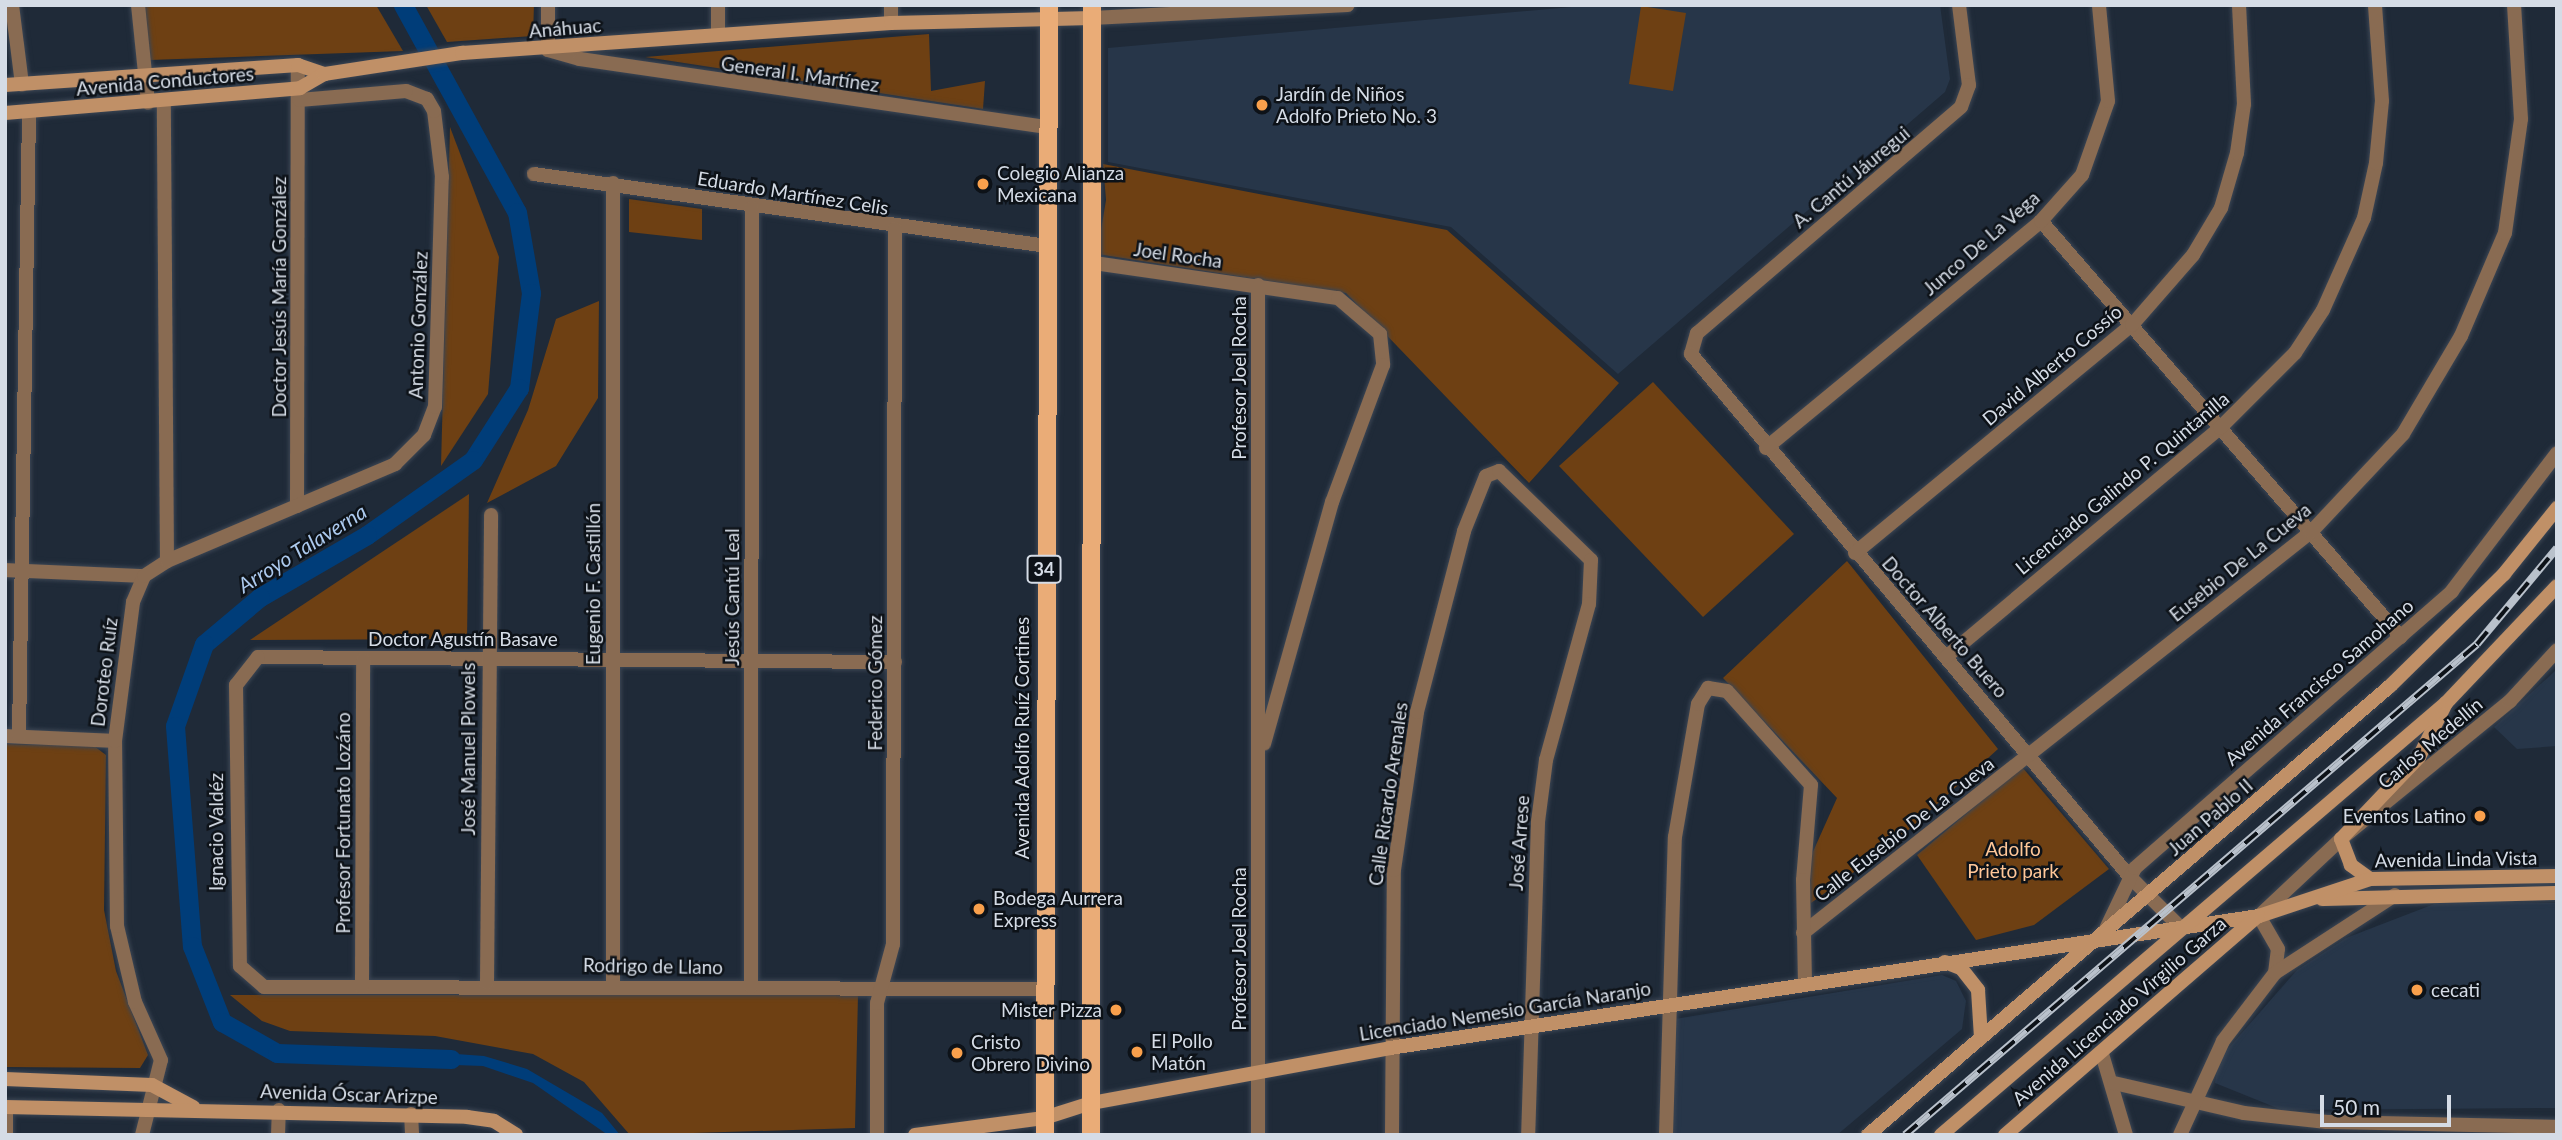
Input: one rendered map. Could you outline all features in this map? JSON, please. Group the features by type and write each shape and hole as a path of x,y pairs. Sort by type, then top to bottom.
{"main road":[{"path":"1091,1135 1094,263 1092,11"},
{"name":"Avenida Adolfo Ruíz Cortines","path":"1044,1126 1049,12"}],"street":[{"path":"12,5 22,84"},
{"path":"138,5 148,75 148,102"},
{"path":"548,5 548,50"},
{"path":"718,5 718,33"},
{"path":"891,5 891,23"},
{"path":"1092,11 1348,5"},
{"name":"A. Cantú Jáuregui","path":"1690,347 1697,333 1961,107 1969,85 1959,5"},
{"name":"Junco De La Vega","path":"1766,448 2041,222 2082,175 2098,141 2108,60 2099,5"},
{"name":"David Alberto Cossío","path":"1855,553 2132,325 2193,255 2221,208 2244,104 2239,5"},
{"name":"Licenciado Galindo P. Quintanilla","path":"1946,657 2220,428 2295,353 2323,310 2364,218 2382,101 2375,5"},
{"name":"Eusebio De La Cueva","path":"2029,754 2311,532 2403,434 2461,335 2496,255 2521,119 2514,5"},
{"name":"Anáhuac","path":"350,70 462,53 548,50 718,33 1092,11"},
{"name":"General I. Martínez","path":"548,50 645,73 1048,127"},
{"name":"Avenida Conductores","path":"5,85 299,65 324,74 350,70"},
{"name":"Doctor Jesús María González","path":"297,506 299,65"},
{"name":"Avenida Conductores","path":"5,113 300,94 324,74"},
{"name":"Antonio González","path":"167,561 396,464 430,423 442,177 439,125 427,99 416,93 300,94"},
{"path":"5,570 144,576 167,561 164,101"},
{"path":"29,111 21,570 12,736 115,741"},
{"name":"Eduardo Martínez Celis","path":"534,174 613,183 752,208 895,229 1047,246"},
{"name":"Eugenio F. Castillón","path":"613,183 613,984"},
{"name":"Jesús Cantú Leal","path":"751,986 752,208"},
{"path":"2041,222 2401,637"},
{"name":"Federico Gómez","path":"877,1135 880,988 891,970 893,944 895,229"},
{"name":"Joel Rocha","path":"1094,263 1258,285"},
{"name":"Profesor Joel Rocha","path":"1258,1135 1258,285 1338,298 1380,334 1385,352 1332,502 1259,762"},
{"name":"Doctor Alberto Buero","path":"1690,347 1698,370 2029,754 2147,897 2180,927"},
{"name":"Avenida Francisco Samohano","path":"2104,934 2130,877 2401,637 2488,550 2557,453"},
{"name":"Calle Ricardo Arenales","path":"1391,1135 1394,870 1417,712 1464,531 1492,472 1517,484 1591,559"},
{"name":"Juan Pablo II","path":"1868,1135 2390,686 2504,574 2557,508"},
{"name":"José Manuel Plowels","path":"487,984 486,659 491,515"},
{"name":"José Arrese","path":"1528,1135 1530,1028 1546,760 1589,604 1591,559"},
{"name":"Doroteo Ruíz","path":"144,576 127,625 115,741 117,926 135,1002 161,1060 146,1113"},
{"path":"1941,1135 2180,927 2446,703 2557,586"},
{"name":"Carlos Medellín","path":"2259,916 2341,839 2510,701 2557,650"},
{"name":"Doctor Agustín Basave","path":"244,667 258,657 363,660 612,657 895,662"},
{"name":"Profesor Fortunato Lozáno","path":"362,987 363,660"},
{"name":"Ignacio Valdéz","path":"244,667 236,685 238,953 244,975 264,987"},
{"path":"1666,1135 1666,1006 1675,836 1698,704 1714,687 1727,691 1811,785 1803,933 1805,985"},
{"path":"2370,879 2351,865 2341,839 2419,757 2446,703"},
{"name":"Calle Eusebio De La Cueva","path":"1803,933 2029,754"},
{"name":"Avenida Linda Vista","path":"2180,927 2259,916 2317,899 2370,879 2557,876"},
{"name":"Avenida Linda Vista","path":"2317,899 2396,894 2557,893"},
{"path":"2180,1135 2193,1098 2223,1041 2275,973 2396,894"},
{"path":"2259,916 2278,949 2275,973"},
{"name":"Avenida Licenciado Virgilio Garza","path":"2005,1135 2259,916"},
{"name":"Licenciado Nemesio García Naranjo","path":"915,1135 1044,1126 1091,1103 1258,1070 1805,985 2104,934 2180,927"},
{"path":"1944,961 1961,968 1978,990 1981,1038"},
{"name":"Rodrigo de Llano","path":"264,987 613,984 1043,989"},
{"path":"2102,1054 2115,1083 2126,1135"},
{"name":"Avenida Óscar Arizpe","path":"5,1079 152,1085 193,1107"},
{"path":"2115,1083 2325,1129 2557,1127"},
{"path":"5,1135 6,1107"},
{"name":"Avenida Óscar Arizpe","path":"6,1107 146,1113 193,1107 411,1114 503,1124 516,1135"},
{"path":"278,1135 279,1110"},
{"path":"142,1135 146,1113"},
{"path":"411,1114 412,1135"}],"shaded area":[{"path":"1594,5 1940,5 1950,79 1945,92 1618,374 1451,227 1108,162 1108,48"},
{"path":"2557,669 2557,746 2517,749 2494,727"},
{"name":"cecati","path":"2442,901 2557,903 2557,1108 2282,1110 2215,1083 2219,1059 2297,970 2346,938"},
{"path":"1942,975 1956,981 1966,1001 1962,1029 1837,1135 1674,1135 1675,1019"}],"green space":[{"path":"144,5 376,5 403,51 150,60"},
{"path":"426,5 534,5 533,36 447,42"},
{"path":"1641,6 1686,13 1673,91 1629,84"},
{"path":"929,34 931,91 985,81 983,109 645,57"},
{"path":"450,127 499,257 488,394 441,466"},
{"path":"1103,164 1447,230 1619,383 1529,483 1346,293 1097,254 1106,200"},
{"path":"629,199 702,209 702,240 629,232"},
{"path":"599,301 598,398 556,466 487,503 528,410 556,319"},
{"path":"1653,382 1794,534 1703,617 1559,466"},
{"path":"469,494 467,639 250,640"},
{"path":"1847,561 1998,749 1893,844 1811,903 1807,865 1837,798 1723,678"},
{"path":"5,744 94,746 106,755 104,910 116,971 148,1055 140,1068 5,1067"},
{"name":"Adolfo Prieto park","path":"2022,767 2109,869 2034,925 1976,940 1917,855"},
{"path":"230,995 858,995 855,1128 630,1135 584,1082 533,1054 435,1036 290,1031 262,1021"}],"water":[{"path":"428,1052 484,1056 527,1069 602,1113 620,1135 608,1135 533,1083 483,1066 427,1064"}],"waterway":[{"name":"Arroyo Talaverna","path":"403,5 517,212 531,293 519,388 473,460 367,535 260,597 204,644 175,726 192,946 222,1022 277,1053 451,1059"}],"railway":[{"path":"1905,1135 2477,644 2557,548"}],"place":[{"name":"Jardín de Niños Adolfo Prieto No. 3","path":"1262,105"},
{"name":"Colegio Alianza Mexicana","path":"983,184"},
{"name":"Eventos Latino","path":"2480,816"},
{"name":"Bodega Aurrera Express","path":"979,909"},
{"name":"cecati","path":"2417,990"},
{"name":"Mister Pizza","path":"1116,1010"},
{"name":"El Pollo Matón","path":"1137,1052"},
{"name":"Cristo Obrero Divino","path":"957,1053"}]}
